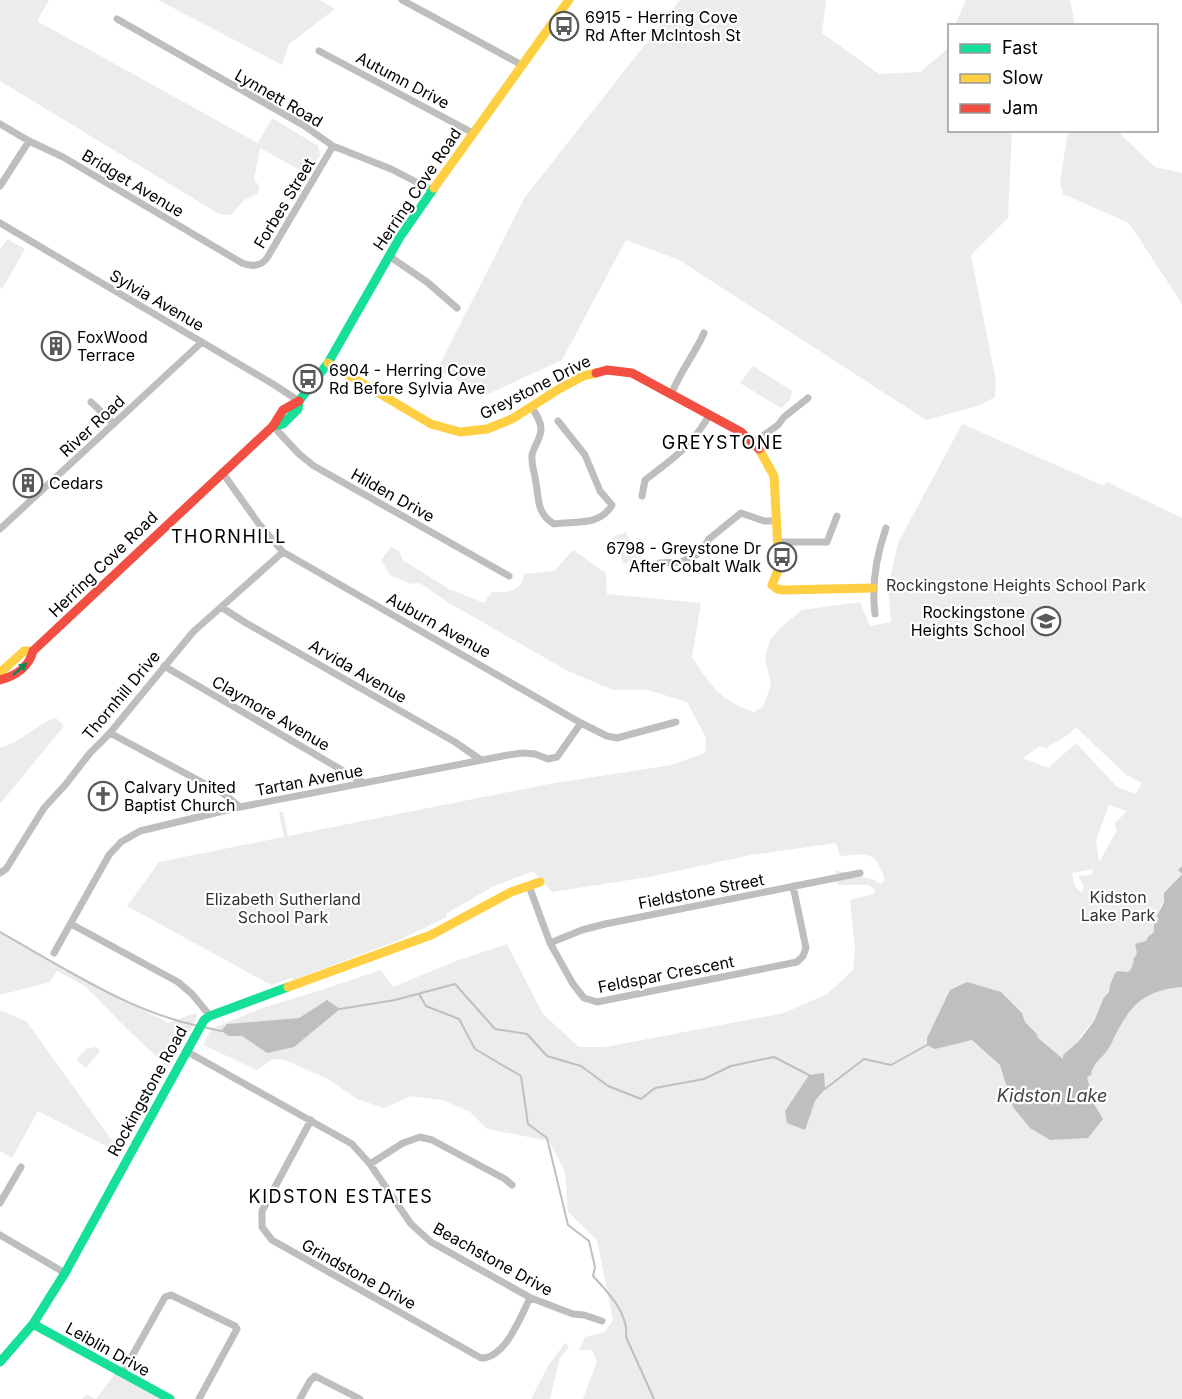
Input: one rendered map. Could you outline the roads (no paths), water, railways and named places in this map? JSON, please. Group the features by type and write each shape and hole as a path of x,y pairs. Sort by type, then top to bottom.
{"street":[{"path":"402,0 522,65"},
{"name":"Herring Cove Road","path":"0,679 2,671 24,651 33,651 222,472 273,426 283,424 298,409 299,401 328,363 389,256 432,190 569,0"},
{"name":"Lynnett Road","path":"117,19 303,125 333,146 391,169 432,190"},
{"name":"Autumn Drive","path":"319,51 473,133"},
{"name":"Bridget Avenue","path":"0,124 28,141 63,157 242,263 252,266"},
{"path":"0,186 28,141"},
{"name":"Forbes Street","path":"252,266 267,258 333,146"},
{"name":"Sylvia Avenue","path":"0,223 299,401"},
{"path":"389,256 427,282 457,308"},
{"path":"672,393 681,372 700,345 704,333"},
{"name":"River Road","path":"0,529 202,342"},
{"name":"Greystone Drive","path":"328,363 431,424 453,431 469,432 488,429 532,408 594,371 607,369 626,371 672,393 741,432 762,452 774,476 779,568 772,585 777,589 786,590 873,588"},
{"path":"753,443 778,425 784,417 808,398"},
{"path":"91,402 114,424"},
{"path":"532,408 541,427 541,434 533,451 532,463 537,501 544,516 554,524 602,517 612,505 600,491 585,455 558,421"},
{"path":"642,496 645,480 682,452 710,414"},
{"name":"Hilden Drive","path":"273,426 314,466 509,576"},
{"name":"Auburn Avenue","path":"222,472 283,552 581,723 607,736 617,738 676,722"},
{"path":"660,563 674,564 693,557 703,549 709,539 741,513 764,521 776,521"},
{"path":"778,542 827,542 837,516"},
{"path":"875,614 873,588 876,561 886,528"},
{"name":"Thornhill Drive","path":"0,873 6,869 44,808 110,733 193,632 283,552"},
{"name":"Arvida Avenue","path":"221,607 481,759"},
{"name":"Claymore Avenue","path":"164,666 364,783"},
{"name":"Tartan Avenue","path":"54,953 109,855 126,838 140,831 240,807 481,759 523,753 535,754 547,759 555,758 560,755 581,723"},
{"path":"110,733 224,794 240,807"},
{"name":"Fieldstone Street","path":"550,943 582,930 605,924 860,873"},
{"path":"71,924 178,982 192,994 210,1016 431,935 511,892 540,882"},
{"name":"Feldspar Crescent","path":"529,886 550,943 578,992 584,998 594,1002 793,964 802,958 806,948 793,886"},
{"name":"Rockingstone Road","path":"0,1362 33,1324 64,1273 186,1051 204,1020 210,1016"},
{"name":"Beachstone Drive","path":"186,1051 352,1144 370,1164 405,1217 423,1236 445,1251 530,1298 573,1314 602,1321"},
{"name":"Grindstone Drive","path":"311,1120 262,1211 262,1227 272,1240 482,1358 492,1357 501,1350 530,1298"},
{"path":"370,1164 408,1140 420,1137 432,1140 512,1185"},
{"path":"1,1199 21,1167"},
{"path":"0,1235 64,1273"},
{"path":"122,1374 165,1297 171,1295 237,1329 199,1399"},
{"name":"Leiblin Drive","path":"33,1324 170,1399"},
{"path":"300,1399 315,1376 360,1399"}],"water":[{"name":"Kidston Lake","path":"1182,874 1182,987 1151,994 1136,1005 1123,1021 1109,1048 1093,1067 1091,1075 1087,1077 1094,1104 1103,1119 1088,1138 1050,1140 1030,1128 1013,1107 1000,1065 972,1040 935,1049 927,1045 927,1038 950,990 967,982 1001,992 1022,1013 1025,1022 1038,1038 1063,1059 1063,1055 1078,1042 1094,1021 1103,999 1109,992 1115,973 1128,972 1131,969 1133,959 1137,954 1135,944 1146,941 1154,932 1154,922 1159,919 1157,916 1164,902 1164,893"},
{"path":"327,1000 340,1009 294,1047 267,1053 242,1036 229,1036 221,1031 227,1024 299,1018"},
{"path":"824,1073 825,1089 815,1101 805,1130 787,1123 785,1111 809,1075"}],"waterway":[{"path":"0,932 120,998 171,1019 198,1026"},
{"path":"340,1009 395,1000 455,984 495,1029 527,1034 547,1056 581,1066 608,1086 641,1099 655,1088 704,1079 731,1066 774,1057 809,1075"},
{"path":"419,994 426,1006 459,1019 475,1049 521,1076 528,1124 547,1138 568,1225 589,1241 595,1267 593,1276 611,1296 621,1312 626,1337 654,1399"},
{"path":"203,1027 221,1031"},
{"path":"825,1089 864,1059 891,1065 927,1045"}],"place":[{"name":"6915 - Herring Cove Rd After McIntosh St","path":"564,26"},
{"name":"FoxWood Terrace","path":"56,346"},
{"name":"6904 - Herring Cove Rd Before Sylvia Ave","path":"308,379"},
{"name":"Cedars","path":"28,483"},
{"name":"6798 - Greystone Dr After Cobalt Walk","path":"782,557"},
{"name":"Rockingstone Heights School","path":"1046,621"},
{"name":"Calvary United Baptist Church","path":"103,796"}],"district":[{"name":"GREYSTONE","path":"723,442"},
{"name":"THORNHILL","path":"229,536"},
{"name":"KIDSTON ESTATES","path":"341,1196"}],"park label":[{"name":"Rockingstone Heights School Park","path":"1016,585"},
{"name":"Kidston Lake Park","path":"1118,906"},
{"name":"Elizabeth Sutherland School Park","path":"283,908"}]}
